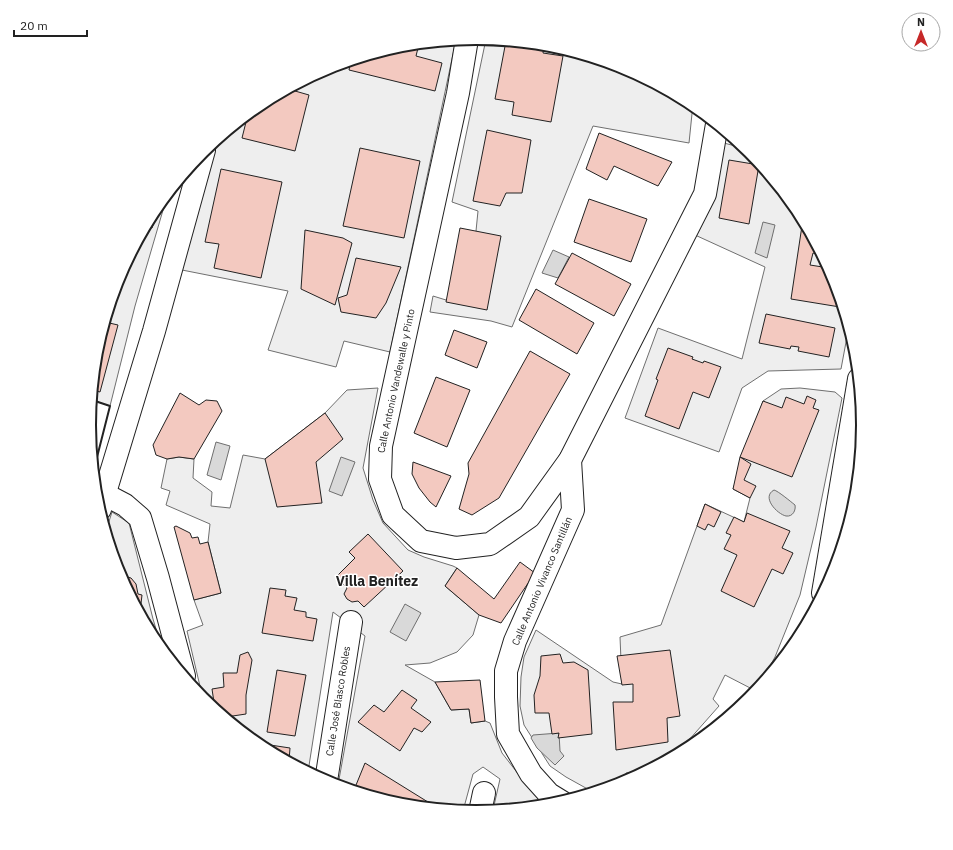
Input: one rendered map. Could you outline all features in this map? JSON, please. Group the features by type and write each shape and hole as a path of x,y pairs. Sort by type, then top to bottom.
{"street":[{"name":"Calle Antonio Vandewalle y Pinto","path":"466,45 458,93 381,446 380,479 394,515 421,541 456,548 490,544 529,517 570,460 705,194 716,130"},
{"path":"104,497 154,331 200,164"},
{"path":"826,574 856,398"},
{"name":"Calle Antonio Vivanco Santillán","path":"554,797 549,794 531,774 508,734 506,671 515,641 573,510 570,460"},
{"path":"105,502 125,505 140,518 181,663"},
{"name":"Calle José Blasco Robles","path":"327,774 350,622"}],"shaded area":[{"path":"485,45 526,48 551,52 599,65 645,84 692,112 689,143 593,126 512,327 491,321 430,312 433,296 459,304 476,231 478,211 452,202"},
{"path":"455,46 390,352 344,341 336,367 268,350 288,291 182,270 214,150 226,139 265,109 308,84 331,74 354,65 402,52"},
{"path":"720,142 734,146 762,174 778,194 806,235 828,280 844,327 847,339 841,369 768,371 742,388 719,452 625,418 658,328 742,359 765,267 695,235"},
{"path":"162,212 135,306 110,406 98,402 97,400 104,351 109,327 117,303 125,280 136,257 147,235"},
{"path":"763,222 775,225 767,258 755,253"},
{"path":"553,250 569,257 558,278 542,273"},
{"path":"378,388 363,468 373,500 383,523 408,550 457,568 445,586 479,615 473,635 457,652 430,663 405,665 435,682 451,710 469,709 471,723 485,721 490,723 502,753 533,793 544,799 494,804 500,779 483,767 473,774 465,805 427,802 402,798 354,785 339,779 365,636 333,612 309,766 265,741 226,711 200,685 187,631 203,625 194,600 221,593 208,542 210,524 166,505 170,491 161,488 167,459 179,457 194,459 193,478 212,492 211,506 230,508 243,455 265,459 325,413 347,390"},
{"path":"800,388 835,392 842,398 816,527 800,595 775,657 770,666 751,688 725,675 713,699 719,706 688,741 645,766 587,789 550,766 524,725 520,706 521,677 524,657 536,630 613,682 622,684 620,637 661,625 705,504 744,522 750,498 733,489 763,401 781,389"},
{"path":"216,442 230,446 221,480 207,475"},
{"path":"341,457 355,462 342,496 329,491"},
{"path":"774,490 795,505 795,509 792,514 788,516 782,515 772,505 769,497 770,493"},
{"path":"112,512 129,523 156,628 147,615 125,570 109,522"},
{"path":"405,604 421,613 406,641 390,632"},
{"path":"559,733 560,751 564,756 555,765 537,748 531,738 533,735"}],"building":[{"path":"505,46 543,51 543,53 563,56 551,122 512,115 514,102 495,99"},
{"path":"418,50 416,56 442,63 435,91 349,70 350,67 354,65 402,52"},
{"path":"296,91 309,95 295,151 242,138 246,124 265,109"},
{"path":"487,130 531,140 522,193 506,193 500,206 473,201"},
{"path":"599,133 672,162 658,186 614,166 607,180 586,169"},
{"path":"360,148 420,161 404,238 343,226"},
{"path":"729,160 752,164 758,170 749,224 719,218"},
{"path":"221,169 282,182 261,278 214,268 219,244 205,242"},
{"path":"589,199 647,219 631,262 574,242"},
{"path":"460,228 501,236 487,310 446,302"},
{"path":"802,228 815,254 813,253 810,265 822,267 837,307 791,299"},
{"path":"305,230 343,238 352,243 335,305 301,289"},
{"path":"572,253 631,284 614,316 555,284"},
{"path":"356,258 401,267 386,303 376,318 341,312 338,298 347,295"},
{"path":"536,289 594,323 577,354 519,320"},
{"path":"766,314 835,328 829,357 798,351 799,347 791,346 790,349 759,343"},
{"path":"110,323 118,325 100,392 98,391 100,375"},
{"path":"454,330 487,342 477,368 445,355"},
{"path":"668,348 693,357 692,359 703,363 704,361 721,367 709,398 693,392 679,429 645,416 658,380 656,379"},
{"path":"530,351 570,374 499,498 472,515 459,509 469,474 468,463"},
{"path":"436,377 470,390 447,447 414,433"},
{"path":"180,393 199,405 206,400 217,401 222,411 194,459 179,457 167,459 156,455 153,445"},
{"path":"807,396 816,400 813,408 819,410 792,477 740,457 763,401 782,408 786,397 804,404"},
{"path":"325,413 343,439 316,462 322,503 277,507 265,459"},
{"path":"740,457 751,464 744,480 756,486 750,498 733,489"},
{"path":"413,462 451,476 436,507 419,488 412,474"},
{"path":"705,504 721,512 714,527 708,524 705,530 697,526"},
{"path":"747,513 790,531 782,548 793,553 783,574 772,569 754,607 721,591 737,555 724,549 731,535 726,533 734,517 744,522"},
{"path":"176,526 190,533 192,538 198,537 200,544 208,542 221,593 194,600 174,527"},
{"path":"368,534 403,571 364,607 358,601 352,602 347,599 344,594 347,588 336,577 355,558 349,552"},
{"path":"520,562 535,573 501,623 479,615 445,586 457,568 494,599"},
{"path":"128,577 136,584 138,594 142,595 141,603"},
{"path":"270,588 286,590 285,596 297,598 294,610 306,612 306,617 317,619 313,641 262,633"},
{"path":"670,650 680,716 667,718 668,742 616,750 613,702 633,702 633,684 622,685 617,656"},
{"path":"248,652 252,660 246,695 246,714 232,716 214,699 212,689 224,687 223,673 237,673 240,655"},
{"path":"560,654 563,663 574,662 588,670 592,734 558,738 559,733 552,734 549,713 535,713 534,695 540,676 541,656"},
{"path":"277,670 306,675 295,736 267,732"},
{"path":"480,680 485,721 471,723 469,709 451,710 435,682"},
{"path":"402,690 417,700 411,708 431,722 422,732 414,728 400,751 358,722 374,705 384,712"},
{"path":"272,745 290,748 289,756"},
{"path":"365,763 428,802 402,798 356,786"}],"wall":[{"path":"97,401 110,406 98,455"}],"district":[{"name":"Villa Benítez","path":"377,581"}]}
